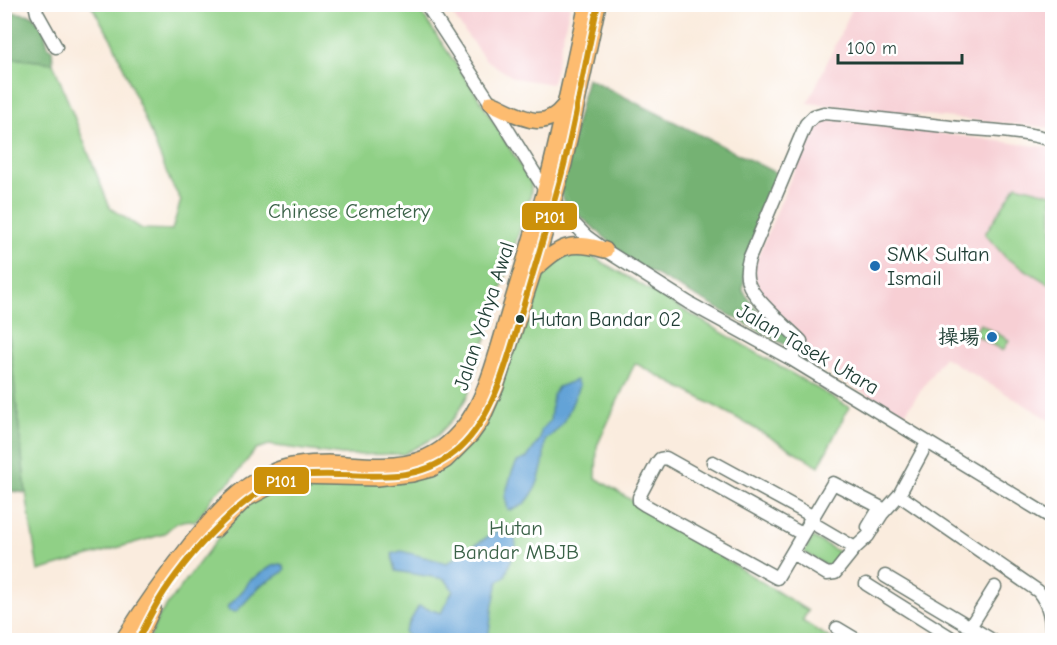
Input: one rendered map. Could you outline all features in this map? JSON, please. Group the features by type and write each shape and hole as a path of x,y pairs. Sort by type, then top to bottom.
{"main road":[{"name":"Jalan Yahya Awal","path":"138,640 152,610 166,590 222,522 246,499 273,484 296,476 377,478 412,474 431,469 446,460 460,447 481,421 496,387 534,270 564,106 587,4"},
{"name":"Jalan Yahya Awal","path":"123,640 153,593 216,513 249,485 273,471 294,465 375,466 410,462 435,453 455,436 477,406 549,196 564,164 598,4"},
{"path":"491,104 538,121 553,118 564,106"},
{"path":"534,270 563,247 584,244 605,250"}],"street":[{"path":"35,4 56,47"},
{"name":"Jalan Tasek Utara","path":"426,4 549,196 586,236 689,303 791,359 1053,518"},
{"path":"791,359 801,341 752,291 746,272 749,258 796,145 806,124 814,116 824,113 998,132 1027,133 1053,140"},
{"path":"792,553 829,574 835,573 899,495 927,443"},
{"path":"802,534 664,458 657,463 639,499 645,505 777,578 833,483 880,507 868,527 873,529"},
{"path":"713,462 766,490 855,548"},
{"path":"756,508 766,490"},
{"path":"899,495 1038,591 1051,614 1052,640"},
{"path":"885,576 992,640"},
{"path":"866,584 955,640"},
{"path":"970,627 995,587"},
{"path":"837,628 857,640"}],"shaded area":[{"path":"445,5 570,5 552,84 514,78 485,59"},
{"path":"854,5 1052,5 1052,128 808,103"},
{"name":"SMK Sultan Ismail","path":"823,120 838,120 1052,148 1052,421 944,357 903,416 790,349 800,333 760,295 753,268 812,128"}],"green space":[{"path":"5,5 10,5 11,12 32,15 44,29 48,47 52,49 53,63 5,57"},
{"name":"Chinese Cemetery","path":"91,5 416,5 477,95 531,183 531,194 468,395 455,417 437,436 404,454 342,455 269,445 256,449 230,482 215,494 196,521 182,521 164,534 38,571 26,493 5,301 4,57 53,63 110,208 142,229 172,230 181,200 171,183 113,42"},
{"path":"587,78 778,174 746,259 743,291 761,315 794,335 787,346 634,263 565,203 560,191"},
{"path":"1016,185 1052,194 1052,286 1006,258 985,234"},
{"name":"Hutan Bandar MBJB","path":"580,249 849,407 819,466 737,418 635,363 597,446 596,478 808,611 802,621 833,640 149,640 158,617 246,501 284,483 456,457 537,276 551,255"},
{"path":"5,301 26,493 12,491 5,493"},
{"name":"操場","path":"980,324 1009,340 1003,351 974,334"},
{"path":"813,537 839,552 830,568 804,552"}],"water":[{"path":"576,380 579,386 567,416 558,429 546,439 543,465 535,488 527,501 515,509 508,510 505,496 517,462 527,458 540,439 541,430 550,421 553,395 558,387"},
{"path":"503,527 514,530 516,546 505,577 498,581 488,639 490,640 412,640 404,632 419,606 441,613 453,590 445,579 396,571 392,554 401,551 447,563"},
{"path":"280,564 285,569 283,572 260,586 236,612 229,611 227,607 249,581 272,566"}],"transit line":[{"name":"P101","path":"138,640 159,600 184,564 220,525 260,492 280,481 299,476 383,476 423,470 442,462 473,434 500,381 549,218 569,145 598,4"}],"place":[{"name":"SMK Sultan Ismail","path":"875,266"},
{"name":"Hutan Bandar 02","path":"520,319"},
{"name":"操場","path":"992,337"}]}
